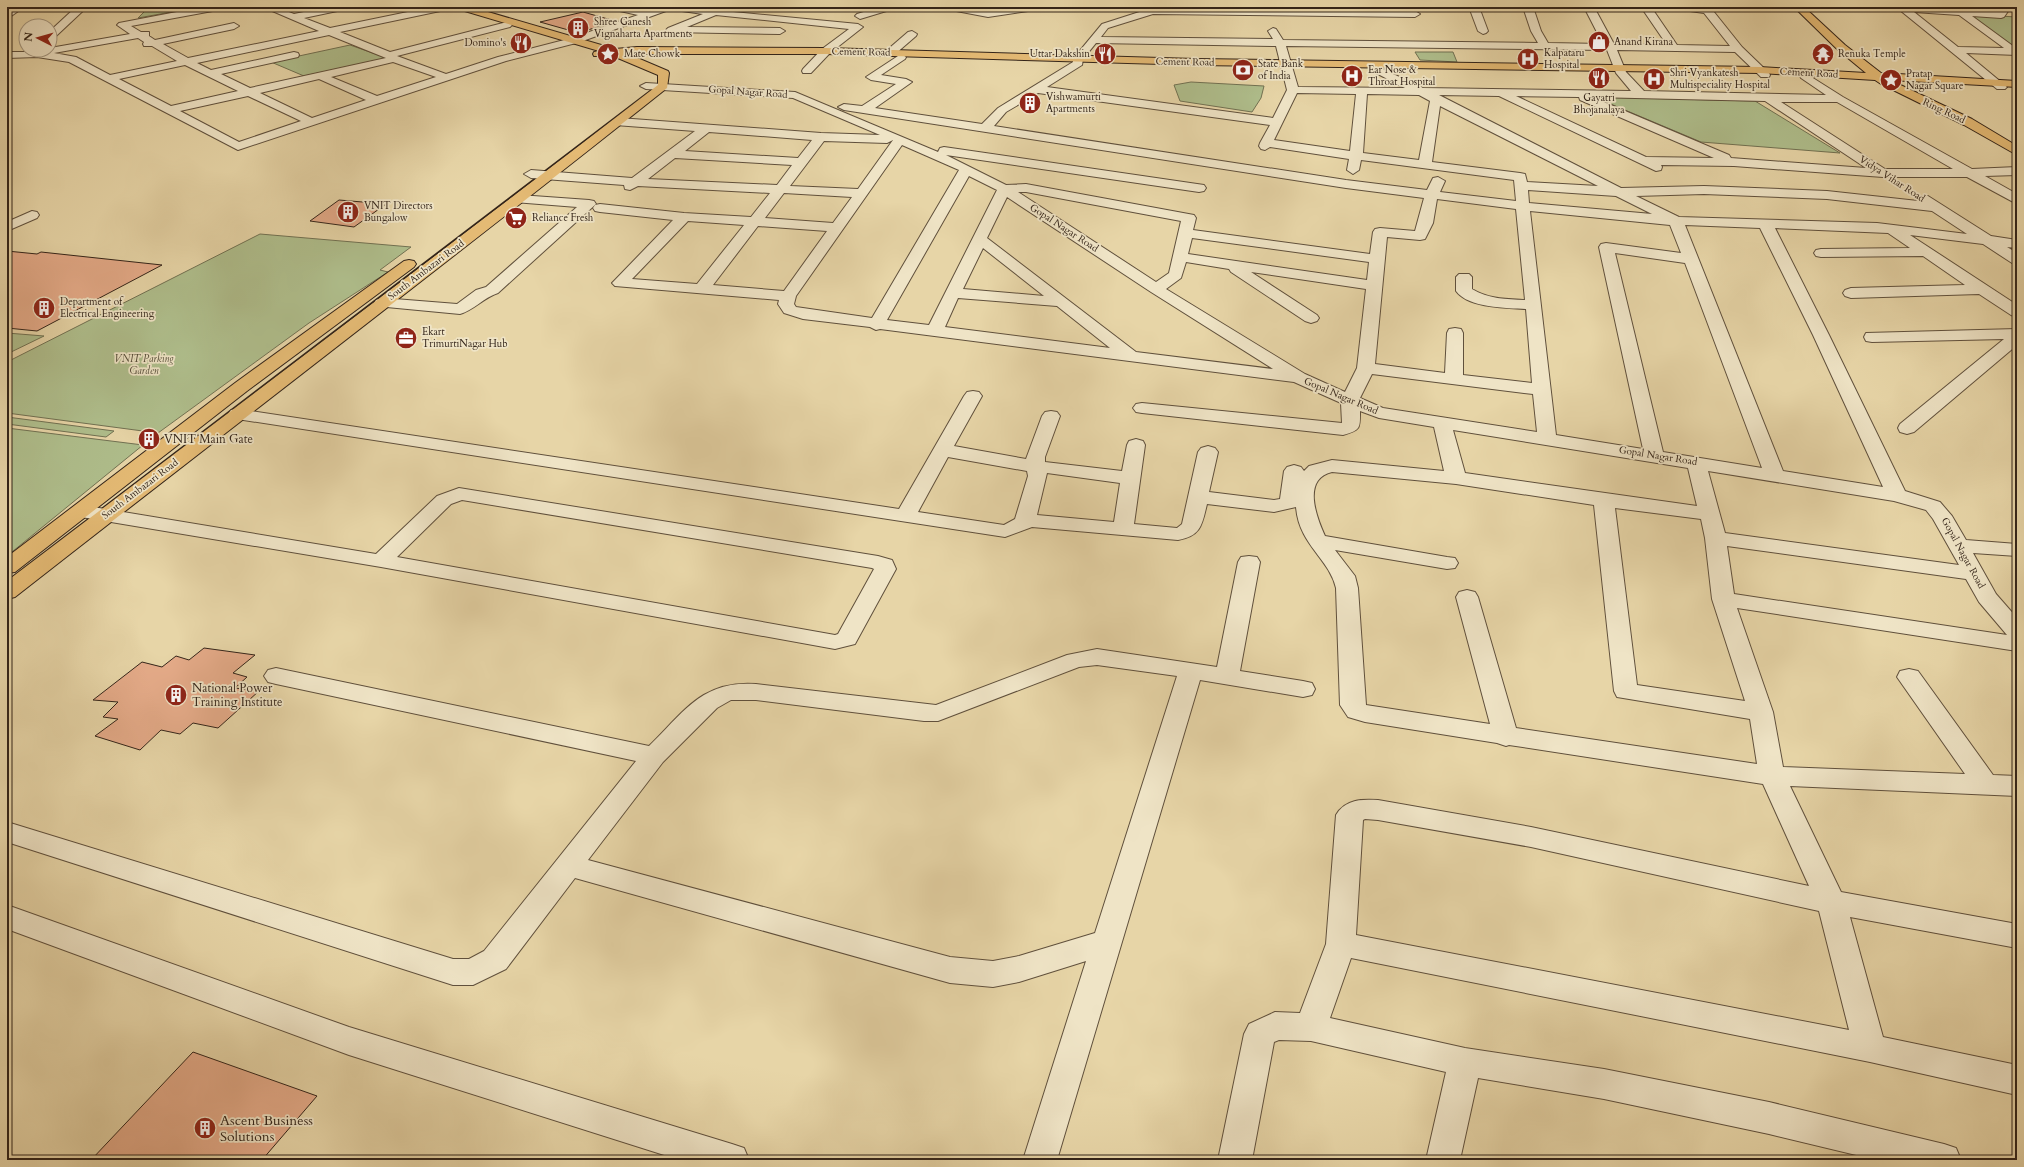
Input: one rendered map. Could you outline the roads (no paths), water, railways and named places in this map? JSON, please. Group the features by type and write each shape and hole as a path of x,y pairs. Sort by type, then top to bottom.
{"main road":[{"path":"448,7 507,25 574,42"},
{"path":"461,7 574,42 664,73 664,86"},
{"name":"Ring Road","path":"1799,7 1841,47 1882,79 1968,122 2017,150"},
{"path":"1814,7 1825,16"},
{"name":"Cement Road","path":"609,54 890,53 1078,61"},
{"path":"7,567 314,332 626,104 646,86 648,79 647,74 609,54"},
{"name":"Cement Road","path":"824,54 901,58 1286,65 1418,65 1620,71"},
{"name":"Ring Road","path":"1883,64 1903,80 2010,134"},
{"name":"Cement Road","path":"1286,65 1376,69 1762,73 1998,85"},
{"name":"Cement Road","path":"1762,73 1882,79"},
{"path":"1998,85 2017,84"},
{"path":"1998,85 2017,88"},
{"name":"South Ambazari Road","path":"7,592 664,86"}],"street":[{"path":"7,16 19,7"},
{"path":"58,29 82,7"},
{"path":"122,25 218,7"},
{"path":"268,7 391,57 445,77"},
{"path":"293,17 342,7"},
{"path":"109,78 277,44 445,7"},
{"path":"614,7 648,15"},
{"path":"574,42 672,7"},
{"path":"860,16 890,7"},
{"path":"951,7 988,14 1035,7"},
{"path":"985,128 1002,110 1078,61 1092,40 1105,26 1165,7"},
{"path":"1468,30 1487,31 1474,7"},
{"path":"1528,7 1532,31 1545,46"},
{"path":"1589,7 1617,60 1620,71 1640,94"},
{"path":"1646,7 1674,48"},
{"path":"1683,7 1706,8 1738,49 1762,73"},
{"path":"1880,7 1962,13 2006,12"},
{"path":"58,56 72,59 238,146 502,59 574,42 688,8 858,27 824,54 807,71"},
{"path":"1908,8 1955,50 1998,85"},
{"path":"1153,10 1265,10 1415,14"},
{"path":"1265,10 1267,28 1280,43 1293,90 1266,145 1447,168 1520,181 1620,192 1704,190 1827,195 1934,207"},
{"path":"196,11 211,17"},
{"path":"104,41 135,12"},
{"path":"716,12 671,30 787,31 793,30 809,22"},
{"path":"1962,13 2016,52"},
{"path":"408,15 427,22"},
{"path":"140,41 218,19 239,30"},
{"path":"122,25 140,41"},
{"path":"170,110 320,76 507,25"},
{"path":"1105,26 1136,26"},
{"path":"1267,28 1286,28"},
{"path":"58,48 104,41 140,41 154,43 239,30"},
{"path":"167,50 239,30"},
{"path":"890,53 912,34"},
{"path":"256,35 277,44"},
{"path":"340,45 371,38"},
{"path":"454,40 468,46"},
{"path":"1092,40 1280,43 1403,41 1545,46 1738,49"},
{"path":"1403,41 1418,65"},
{"path":"154,43 187,62 311,122"},
{"path":"1955,50 2016,52"},
{"path":"211,73 302,53"},
{"path":"7,55 18,54"},
{"path":"488,54 502,59"},
{"path":"72,59 87,56"},
{"path":"7,62 19,58"},
{"path":"864,110 906,82 871,77 901,58"},
{"path":"1376,69 1436,98 1676,221 1774,474"},
{"path":"320,76 376,100"},
{"path":"1804,76 1839,99 2017,200"},
{"name":"Gopal Nagar Road","path":"646,86 795,95 900,139 966,169 1004,189 1156,289 1299,378 1380,413 1774,474 1897,495 1933,506 1942,516 1987,597 2017,632"},
{"path":"1036,89 1130,100 1168,108 1277,122"},
{"path":"1293,90 1640,94 1839,99"},
{"path":"1346,184 1353,172 1356,156 1362,91"},
{"path":"1498,93 1704,190"},
{"path":"1574,94 1734,162"},
{"path":"1425,165 1436,98"},
{"name":"Vidya Vihar Road","path":"1768,98 2017,260"},
{"path":"817,104 985,128 1346,184 1434,189"},
{"path":"619,122 821,137 900,139"},
{"path":"706,129 600,208 684,217 837,227"},
{"path":"701,290 821,137"},
{"path":"900,139 788,296 786,304 790,310 804,314 876,325 1299,378"},
{"path":"1518,140 1520,181 1532,305 1547,439"},
{"path":"919,148 1200,188"},
{"path":"672,154 802,162"},
{"path":"1643,161 1734,162 1883,173 1970,174 2017,171"},
{"path":"1142,408 1344,429 1351,426 1350,400 1366,368 1380,232 1420,236 1424,231 1434,189 1447,168"},
{"path":"876,325 966,169"},
{"path":"1353,172 1523,206 1676,221 1890,228 2017,244"},
{"path":"531,174 635,182 861,193"},
{"path":"934,332 1004,189 1026,188 1189,218 1176,275 1156,289"},
{"path":"382,303 460,309 482,293 492,290 589,204 519,199"},
{"path":"7,227 32,215"},
{"path":"684,217 620,283 788,296"},
{"path":"1765,223 1821,335 1897,495"},
{"path":"1890,228 2017,312"},
{"path":"1186,233 1377,259"},
{"path":"979,238 1133,358"},
{"path":"1654,455 1606,247 1691,259"},
{"path":"1821,253 1925,252"},
{"path":"1180,257 1230,266 1374,286"},
{"path":"1230,266 1311,318"},
{"path":"1464,277 1464,291 1471,296 1482,300 1532,305"},
{"path":"1851,293 1983,290"},
{"path":"952,293 1061,302"},
{"path":"1454,379 1455,333"},
{"path":"1872,337 2017,335"},
{"path":"1907,428 2017,335"},
{"path":"1366,368 1542,390"},
{"path":"905,516 973,396"},
{"path":"237,414 1005,531 1014,528 1025,521 1037,521 1178,534 1184,533 1189,530 1192,524 1208,452"},
{"path":"1025,521 1038,476 1034,457 1051,416"},
{"path":"1442,422 1456,478"},
{"path":"1123,529 1136,445"},
{"path":"943,450 976,458 1131,478"},
{"path":"1696,462 1716,538 1723,599 1761,712 1772,776 1831,902 1870,1048"},
{"path":"1710,514 1456,478 1332,466 1316,470 1308,478 1304,490 1307,518 1317,541 1344,576 1347,588 1352,705 1357,711 1365,714 1506,737 1772,776 2017,786"},
{"path":"1198,497 1274,506 1289,503 1294,471"},
{"path":"81,511 381,561 835,642 847,639 886,569 884,565 878,562 466,494 459,494 444,500 381,561"},
{"path":"1604,500 1626,691 1761,712"},
{"path":"1716,538 1975,574"},
{"path":"1317,541 1447,563"},
{"path":"1959,546 2017,550"},
{"path":"1227,676 1249,562"},
{"path":"1467,597 1506,737"},
{"path":"1723,599 2017,644"},
{"path":"7,832 453,972 473,972 495,960 654,756 708,702 726,693 741,691 924,713 938,713 1075,660 1104,658 1191,670 1303,689"},
{"path":"1040,1160 1191,670"},
{"path":"276,676 654,756"},
{"path":"1909,677 1986,785"},
{"path":"1310,1027 1341,944 1350,815 1362,809 1378,810 1531,837 1831,902 2017,936"},
{"path":"569,866 950,970 993,974 1019,970 1107,942"},
{"path":"7,917 349,1041 732,1160"},
{"path":"1341,944 1870,1048 2017,1080"},
{"path":"1235,1160 1260,1034 1275,1026 1310,1027 1465,1062 1611,1085 1769,1118 1944,1160"},
{"path":"1443,1160 1465,1062"}],"place":[{"name":"Shree Ganesh Vignaharta Apartments","path":"578,28"},
{"name":"Anand Kirana","path":"1599,42"},
{"name":"Domino's","path":"521,43"},
{"name":"Mate Chowk","path":"608,54"},
{"name":"Uttar Dakshin","path":"1105,54"},
{"name":"Renuka Temple","path":"1823,54"},
{"name":"Kalpataru Hospital","path":"1528,59"},
{"name":"State Bank of India","path":"1243,70"},
{"name":"Ear Nose & Throat Hospital","path":"1352,76"},
{"name":"Gayatri Bhojanalaya","path":"1599,78"},
{"name":"Shri Vyankatesh Multispeciality Hospital","path":"1654,79"},
{"name":"Pratap Nagar Square","path":"1891,80"},
{"name":"Vishwamurti Apartments","path":"1030,103"},
{"name":"VNIT Directors Bungalow","path":"348,212"},
{"name":"Reliance Fresh","path":"516,218"},
{"name":"Department of Electrical Engineering","path":"44,308"},
{"name":"Ekart TrimurtiNagar Hub","path":"406,338"},
{"name":"VNIT Main Gate","path":"149,439"},
{"name":"National Power Training Institute","path":"176,695"},
{"name":"Ascent Business Solutions","path":"205,1128"}],"park label":[{"name":"VNIT Parking Garden","path":"144,364"}]}
